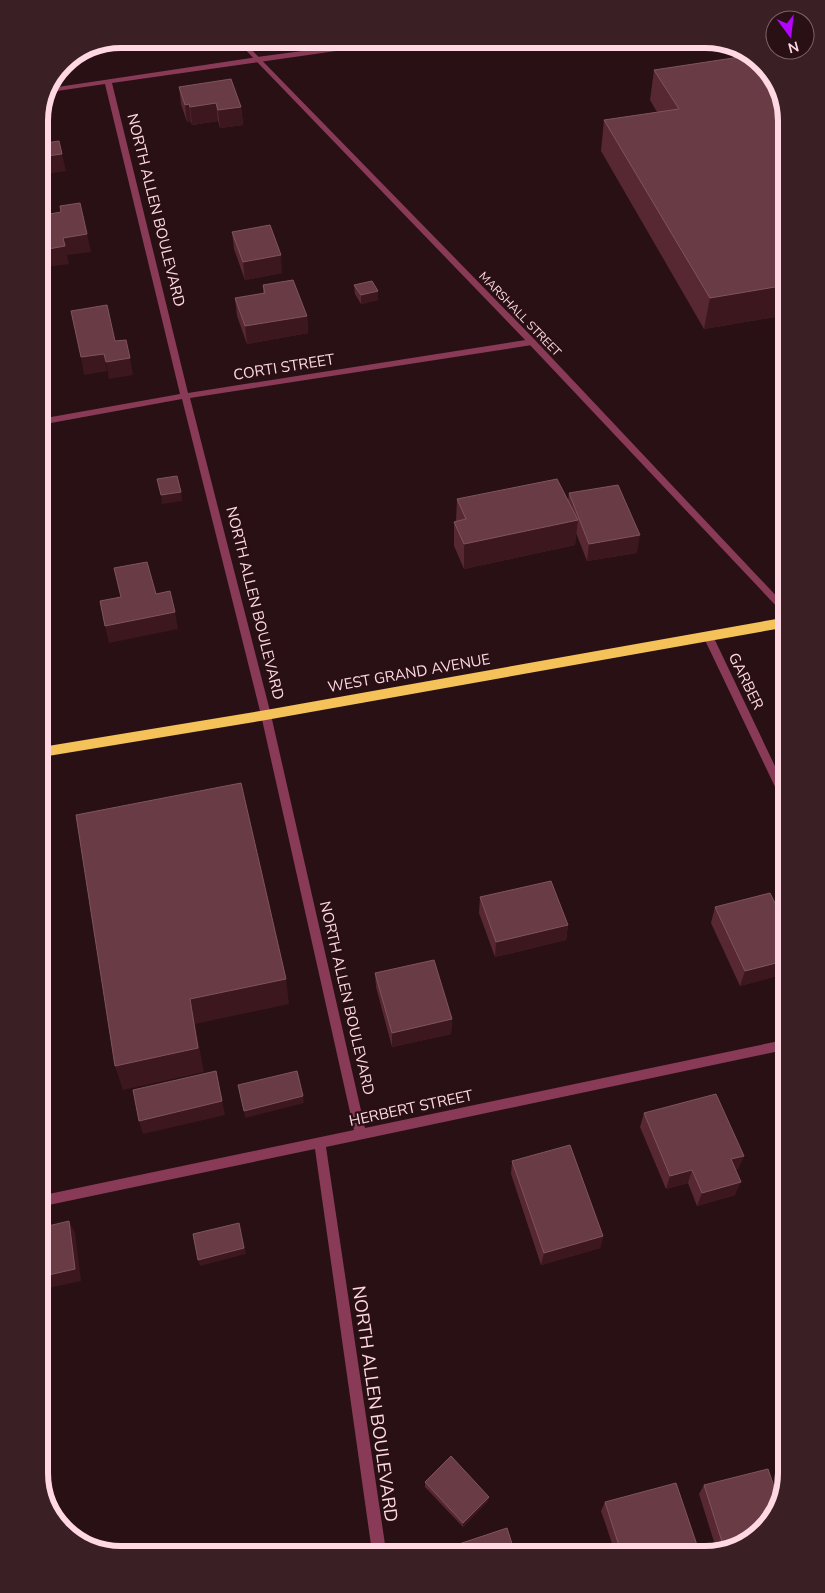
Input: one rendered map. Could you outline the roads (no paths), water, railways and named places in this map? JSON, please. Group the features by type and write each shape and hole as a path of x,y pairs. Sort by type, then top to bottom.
{"highway":[{"name":"WEST GRAND AVENUE","path":"48,751 266,715 778,624"}],"street":[{"name":"MARSHALL STREET","path":"247,48 532,342 778,603"},
{"path":"55,89 339,48"},
{"name":"NORTH ALLEN BOULEVARD","path":"108,82 266,715 361,1134"},
{"name":"CORTI STREET","path":"48,421 185,396 532,342"},
{"name":"GARBER","path":"708,636 778,783"},
{"name":"HERBERT STREET","path":"48,1200 778,1046"},
{"name":"NORTH ALLEN BOULEVARD","path":"320,1143 378,1545"}]}
